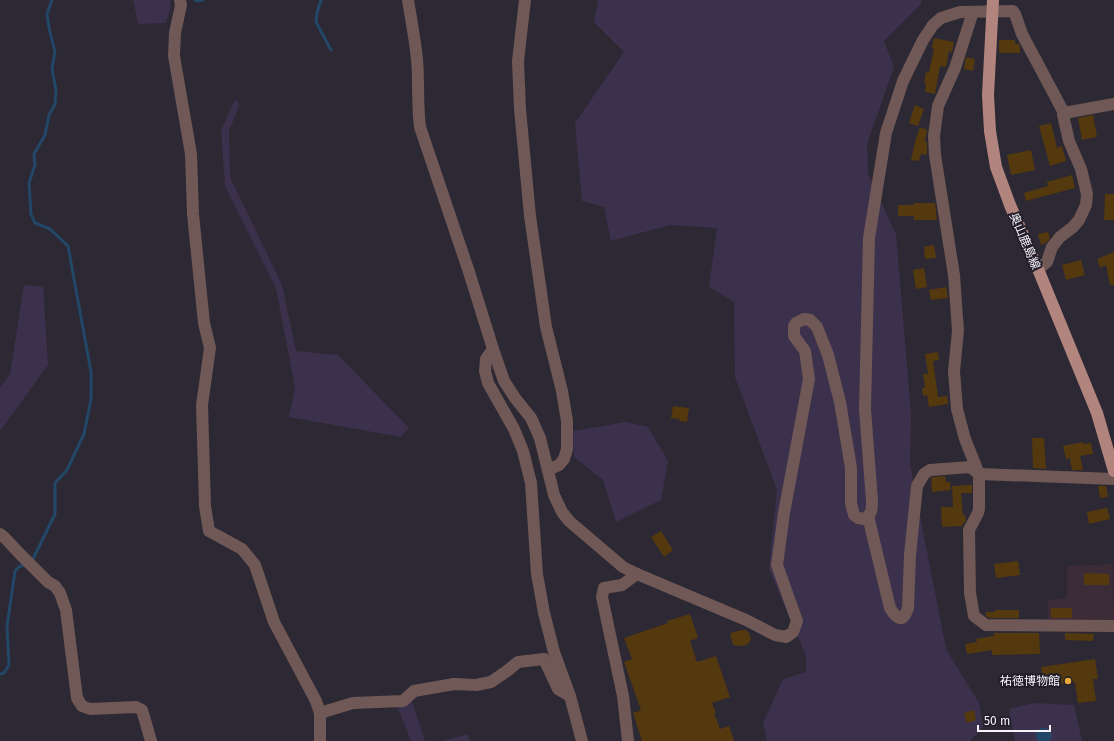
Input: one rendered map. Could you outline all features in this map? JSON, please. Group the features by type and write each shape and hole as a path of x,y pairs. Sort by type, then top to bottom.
{"main road":[{"name":"奥山鹿島線","path":"992,5 988,95 990,131 996,167 1010,205 1038,269 1096,413 1114,471"}],"street":[{"path":"180,0 181,5 175,33 174,56 191,154 193,214 204,323 210,348 202,405 205,506 209,531 242,549 255,565 274,622 316,701 320,713 320,741"},
{"path":"408,0 414,30 417,59 420,127 504,381 531,418 540,438 554,495 562,512 569,521 623,567 746,620 775,635 786,637 792,632 797,621 777,565 784,513 809,379 805,351 794,336 794,326 796,323 804,319 810,320 814,323 828,355 840,402 851,468 851,503 854,515 858,518 864,519 872,511 865,409 869,238 886,133 904,81 923,40 933,25 941,18 950,14 970,12 992,5 1013,11 1022,34 1064,113 1063,115 1069,141 1081,169 1087,194 1086,205 1079,220 1073,227 1060,237 1052,247 1047,262 1038,269"},
{"path":"525,0 518,61 520,109 530,216 546,327 562,391 567,421 567,449 564,459 559,465 548,470"},
{"path":"970,12 971,18 955,68 938,106 935,156 954,282 958,331 954,371 957,409 965,439 978,474 979,509 969,530 970,593 974,616 986,626 1114,626"},
{"path":"1064,113 1114,104"},
{"path":"493,349 486,359 488,383 514,429 523,451 531,484 537,574 544,613 554,652 570,696 582,741"},
{"path":"868,516 890,608 894,615 898,618 902,618 906,615 908,608 910,555 917,486 924,474 930,470 970,467 978,474 1114,479"},
{"path":"0,534 34,569 48,582 55,586 60,593 66,610 77,698 82,706 90,709 136,707 142,710 151,741"},
{"path":"628,741 623,696 602,597 604,588 622,585 637,574"},
{"path":"320,713 353,703 403,701 414,691 454,684 476,685 491,682 518,662 544,659 558,689 570,696"}],"shaded area":[{"path":"133,0 170,0 171,6 166,23 138,24"},
{"path":"598,0 921,0 921,4 884,41 894,67 867,144 868,174 896,234 911,414 910,464 946,649 979,703 983,727 970,741 767,741 763,723 783,679 806,672 806,656 769,569 777,490 735,377 734,302 709,287 717,228 670,225 611,241 604,207 582,201 575,123 624,52 594,22"},
{"path":"237,100 239,106 229,131 230,177 282,285 296,351 338,355 409,428 401,437 289,417 295,388 276,288 225,186 221,130 234,101"},
{"path":"24,285 43,287 48,365 0,431 0,388 10,374"},
{"path":"626,422 648,427 668,461 661,500 616,522 603,480 574,457 573,431"},
{"path":"1113,564 1114,621 1047,623 1048,600 1067,598 1067,566"},
{"path":"411,699 425,741 411,741 396,703"},
{"path":"1033,703 1074,705 1082,741 1015,741 1009,709"},
{"path":"468,734 470,741 442,741"}],"water":[{"path":"1041,728 1050,730 1052,736 1050,741 1038,741 1036,734"}],"building":[{"path":"934,38 954,42 952,52 949,51 946,67 940,66 935,94 925,92 926,83 924,83 926,72 929,73 934,49 932,48"},
{"path":"999,40 1015,40 1015,44 1019,44 1020,46 1020,53 999,53"},
{"path":"966,57 975,59 973,71 964,69"},
{"path":"915,105 924,109 918,126 909,123"},
{"path":"1093,115 1097,137 1082,140 1078,118"},
{"path":"1051,123 1057,148 1062,146 1066,161 1050,166 1039,126"},
{"path":"920,127 927,130 925,142 927,142 927,155 921,154 919,161 911,160 915,142"},
{"path":"1031,150 1035,170 1011,175 1007,155"},
{"path":"1072,175 1075,188 1026,201 1024,193 1048,186 1047,182"},
{"path":"1105,194 1114,194 1114,220 1104,220"},
{"path":"914,203 935,203 937,220 914,220 914,216 898,216 898,205 914,205"},
{"path":"1048,232 1050,238 1046,243 1041,245 1038,234"},
{"path":"934,245 936,258 925,259 924,247"},
{"path":"1114,252 1114,285 1110,285 1106,265 1100,268 1097,259"},
{"path":"1081,260 1085,275 1066,280 1062,265"},
{"path":"924,268 927,287 916,289 913,270"},
{"path":"946,287 948,298 931,300 929,290"},
{"path":"938,352 939,360 933,361 938,397 947,396 948,404 929,407 927,395 923,396 922,388 925,388 923,374 928,374 925,354"},
{"path":"673,406 689,408 687,422 679,421 680,419 671,418"},
{"path":"1032,438 1044,438 1046,469 1033,468"},
{"path":"1083,442 1083,444 1091,443 1093,454 1080,456 1083,470 1072,470 1070,458 1066,459 1063,446"},
{"path":"945,476 946,482 950,482 951,490 932,492 931,478"},
{"path":"972,485 972,493 961,493 963,515 965,515 966,520 962,526 942,527 941,507 953,507 952,486"},
{"path":"1098,486 1106,486 1108,497 1100,498"},
{"path":"1107,508 1110,519 1089,524 1087,512"},
{"path":"661,531 673,550 664,557 651,537"},
{"path":"1018,561 1020,575 996,578 994,564"},
{"path":"1084,573 1109,574 1109,585 1084,585"},
{"path":"1051,608 1072,608 1072,618 1051,618"},
{"path":"995,610 1019,610 1019,618 989,618 986,616 986,612 995,612"},
{"path":"690,614 698,638 690,641 697,662 716,656 730,697 712,703 716,713 714,713 720,729 729,726 734,741 642,741 633,713 641,710 624,662 632,659 624,638 668,623 667,621"},
{"path":"746,630 749,633 751,638 749,643 740,646 733,645 730,633"},
{"path":"994,633 1039,633 1040,654 992,655 992,650 967,654 965,644 977,642 976,639 994,636"},
{"path":"1065,633 1094,634 1093,641 1065,640"},
{"name":"祐徳博物館","path":"1095,659 1098,679 1093,679 1096,701 1078,703 1075,682 1044,686 1041,667"},
{"path":"974,710 976,720 967,723 964,713"}],"waterway":[{"path":"32,561 55,514 55,483 67,470 84,434 91,399 91,372 68,246 50,229 35,223 31,214 29,183 35,165 34,154 45,135 49,115 55,104 56,90 52,69 55,52 47,14 52,0"},
{"path":"195,0 203,0"},
{"path":"321,0 316,22 331,50"},
{"path":"0,674 4,673 9,665 7,626 15,571 20,566 26,565"}],"place":[{"name":"祐徳博物館","path":"1068,681"}]}
